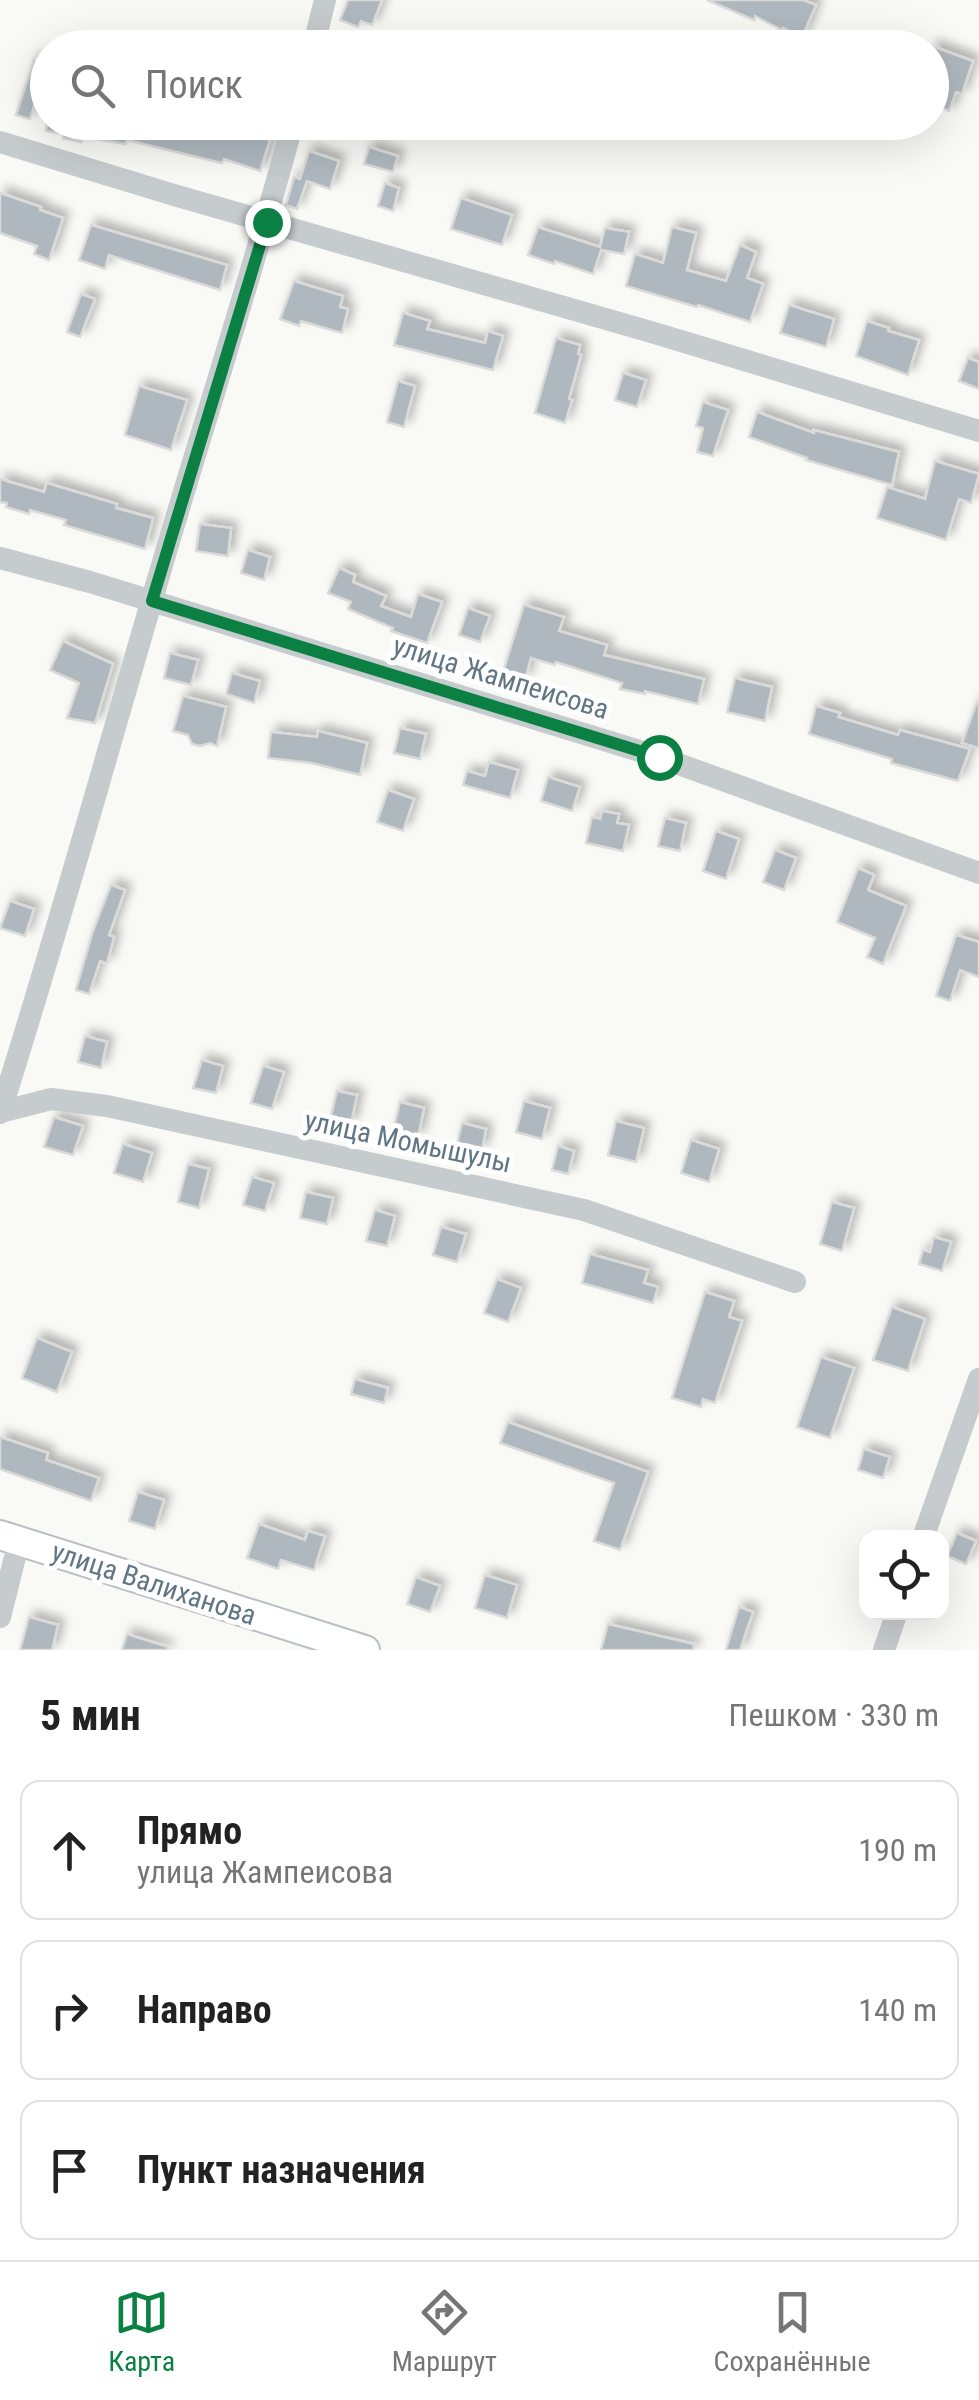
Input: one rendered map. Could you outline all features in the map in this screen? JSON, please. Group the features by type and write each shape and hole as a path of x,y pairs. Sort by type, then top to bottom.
{"main road":[{"name":"улица Валиханова","path":"9,1538 364,1650"}],"street":[{"path":"318,30 326,0"},
{"path":"0,1112 47,966 288,140"},
{"path":"0,142 979,431"},
{"name":"улица Жампеисова","path":"0,558 659,757 979,872"},
{"name":"улица Момышулы","path":"0,1112 51,1099 108,1106 584,1210 795,1282"},
{"path":"927,1530 979,1379"},
{"path":"0,1618 9,1538"},
{"path":"884,1650 894,1620"}],"building":[{"path":"348,0 382,0 372,25 361,21 358,27 340,20"},
{"path":"707,0 803,0 816,5 805,30 782,30 755,16 754,20"},
{"path":"949,52 973,61 962,94 956,92 949,111"},
{"path":"30,71 30,119 16,115"},
{"path":"127,140 270,140 260,171 224,159 222,163"},
{"path":"369,147 398,156 393,172 364,164"},
{"path":"309,151 339,161 330,189 307,181 297,209 286,205 294,177 300,179"},
{"path":"385,183 399,188 393,211 378,206"},
{"path":"0,193 63,218 49,260 34,254 37,246 0,233"},
{"path":"461,198 512,215 502,245 451,229"},
{"path":"91,225 227,265 220,290 109,255 105,269 79,260"},
{"path":"538,227 600,247 605,228 629,232 624,254 601,250 593,274 528,255"},
{"path":"672,227 696,233 687,270 726,281 740,245 756,252 747,278 763,284 750,322 626,286 635,254 663,263"},
{"path":"294,281 343,296 340,307 348,309 342,333 280,319"},
{"path":"81,294 95,299 80,337 67,332"},
{"path":"789,305 834,319 826,347 780,333"},
{"path":"403,313 430,321 427,329 485,343 488,331 503,336 493,370 394,345"},
{"path":"867,321 919,340 908,375 856,356"},
{"path":"556,338 580,345 565,423 535,413"},
{"path":"968,358 979,362 979,389 959,381"},
{"path":"623,373 646,380 637,407 615,400"},
{"path":"398,381 415,386 404,427 387,422"},
{"path":"139,386 187,400 171,450 125,435"},
{"path":"703,402 728,410 713,456 697,452 703,428 696,426"},
{"path":"757,412 814,433 899,452 892,485 806,460 749,437"},
{"path":"935,461 979,474 971,503 959,499 946,540 877,518 887,487 925,499"},
{"path":"0,479 44,492 47,483 153,518 145,549 64,525 66,520 6,507 7,503 0,502"},
{"path":"200,524 231,528 228,556 196,551"},
{"path":"248,550 270,557 264,580 241,573"},
{"path":"339,568 355,575 353,582 386,596 381,606 411,617 418,594 442,602 427,643 391,631 393,628 348,609 351,602 328,593"},
{"path":"524,605 564,617 559,631 607,645 604,655 704,679 698,704 620,689 622,683 556,662 555,665 531,658 525,679 503,672"},
{"path":"468,608 490,616 480,642 459,635"},
{"path":"63,641 113,664 95,723 67,718 79,683 50,670"},
{"path":"170,653 198,660 191,685 164,678"},
{"path":"232,673 260,681 254,703 226,694"},
{"path":"735,678 772,687 765,721 727,712"},
{"path":"183,696 226,707 217,746 192,744 188,735 173,731"},
{"path":"979,703 979,748 962,743"},
{"path":"816,706 840,713 838,717 898,735 900,730 970,749 958,781 809,734"},
{"path":"400,728 426,734 420,759 394,753"},
{"path":"318,731 367,743 360,775 268,758 271,732 317,737"},
{"path":"489,762 518,770 510,798 463,785 467,771 485,776"},
{"path":"548,777 580,787 572,811 541,801"},
{"path":"388,790 414,799 403,831 377,822"},
{"path":"602,811 619,814 617,823 629,825 623,851 586,843 592,817 600,819"},
{"path":"665,818 686,823 680,851 658,846"},
{"path":"716,831 739,839 726,879 703,871"},
{"path":"775,850 796,858 784,890 763,882"},
{"path":"858,868 874,875 868,890 906,906 883,964 867,957 875,938 837,922"},
{"path":"111,885 125,890 109,935 114,937 107,963 100,961 89,994 76,990"},
{"path":"10,901 34,909 25,936 0,928"},
{"path":"956,935 979,942 979,977 960,970 950,1001 936,996"},
{"path":"85,1036 107,1042 101,1068 78,1062"},
{"path":"202,1060 223,1066 216,1093 193,1088"},
{"path":"263,1066 284,1072 272,1109 251,1103"},
{"path":"337,1091 357,1095 351,1124 330,1120"},
{"path":"524,1101 550,1108 542,1139 516,1132"},
{"path":"400,1102 424,1108 418,1137 393,1131"},
{"path":"54,1117 83,1126 73,1155 44,1147"},
{"path":"616,1121 644,1128 636,1162 608,1155"},
{"path":"462,1123 486,1129 482,1150 457,1144"},
{"path":"691,1140 719,1149 709,1182 681,1173"},
{"path":"123,1144 152,1153 143,1182 114,1173"},
{"path":"558,1146 574,1151 568,1174 552,1170"},
{"path":"188,1164 209,1169 199,1208 178,1202"},
{"path":"252,1177 274,1183 265,1211 243,1205"},
{"path":"306,1192 333,1198 327,1224 300,1218"},
{"path":"832,1202 854,1208 842,1251 820,1244"},
{"path":"375,1210 395,1216 387,1246 366,1241"},
{"path":"441,1227 466,1234 457,1262 433,1255"},
{"path":"934,1237 951,1242 942,1271 919,1264 923,1250 930,1252"},
{"path":"590,1254 648,1270 644,1283 658,1287 653,1303 582,1283"},
{"path":"497,1279 521,1288 508,1322 484,1313"},
{"path":"705,1292 734,1301 729,1317 742,1321 715,1403 703,1399 701,1407 672,1398"},
{"path":"892,1307 925,1319 908,1371 873,1360"},
{"path":"37,1338 72,1352 57,1392 22,1378"},
{"path":"821,1357 854,1368 830,1438 797,1427"},
{"path":"355,1379 388,1388 384,1403 351,1394"},
{"path":"508,1422 648,1472 620,1550 594,1541 614,1483 500,1443"},
{"path":"0,1437 48,1453 46,1460 99,1478 91,1501 0,1469"},
{"path":"864,1449 890,1457 883,1478 858,1470"},
{"path":"138,1492 164,1500 155,1529 129,1521"},
{"path":"259,1524 305,1540 308,1531 325,1536 314,1570 281,1560 278,1569 247,1558"},
{"path":"957,1533 976,1541 966,1564 949,1557"},
{"path":"485,1575 517,1585 507,1618 475,1608"},
{"path":"416,1577 440,1586 430,1612 407,1604"},
{"path":"739,1607 753,1612 740,1650 726,1650"},
{"path":"29,1617 58,1625 52,1650 20,1650"},
{"path":"608,1624 694,1644 693,1650 601,1650"},
{"path":"127,1634 168,1647 167,1650 122,1650"}],"route":[{"path":"267,222 152,601 659,757"}]}
